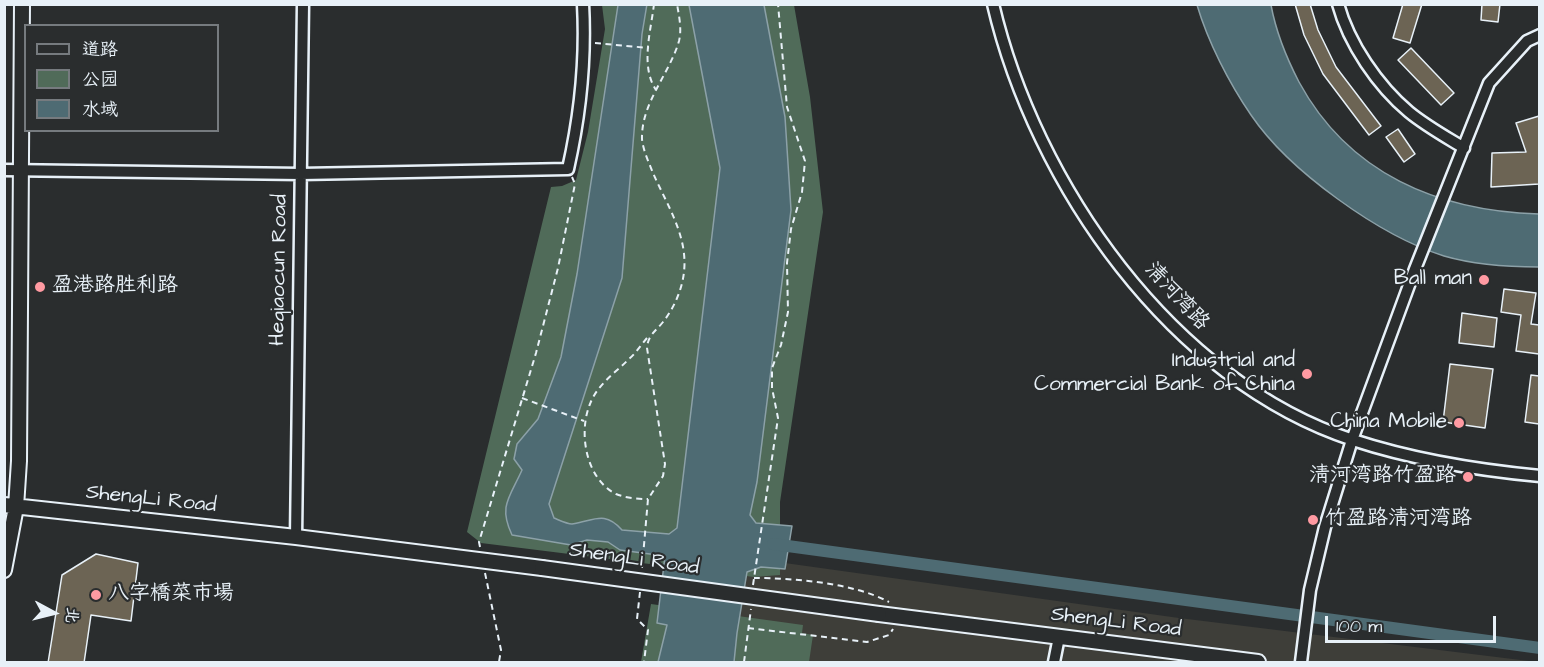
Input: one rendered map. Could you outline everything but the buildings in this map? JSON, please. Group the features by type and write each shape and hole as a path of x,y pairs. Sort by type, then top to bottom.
{"main road":[{"path":"4,570 10,506 19,461 22,4"},
{"name":"ShengLi Road","path":"10,506 296,537 1258,663"}],"street":[{"name":"Heqiaocun Road","path":"296,537 303,4"},
{"path":"4,170 301,174 568,169 575,135 584,42 583,4"},
{"name":"清河湾路","path":"993,4 1013,76 1045,149 1083,214 1138,287 1178,330 1234,379 1261,398 1352,440 1420,459 1539,476"},
{"path":"1338,4 1343,21 1368,69 1409,112 1464,148"},
{"path":"1300,663 1310,590 1324,527 1352,440 1415,269 1489,83 1527,41 1539,35"},
{"path":"1054,663 1059,637"}],"path":[{"path":"654,4 649,48 649,79 656,90"},
{"path":"648,499 616,494 604,484 587,456 584,438 585,421 590,403 600,387 662,324 675,304 684,273 684,249 680,232 647,160 642,139 644,121 679,40 681,24 677,4"},
{"path":"756,566 778,418 771,378 772,368 781,345 788,312 788,256 791,229 802,192 805,161 788,107 784,47 778,4"},
{"path":"584,42 649,48"},
{"path":"479,542 558,268 575,184 568,169"},
{"path":"641,575 648,499 663,476 665,464 647,348 648,337"},
{"path":"522,398 585,421"},
{"path":"744,663 748,628 867,642 889,635 900,616 894,605 874,594 783,578 754,579"},
{"path":"640,586 637,619 648,630 644,663"},
{"path":"488,588 501,650 500,663"}],"shaded area":[{"path":"749,558 1179,618 1537,662 734,662"}],"green space":[{"path":"602,5 794,5 810,97 823,212 780,502 780,575 754,577 481,543 467,532 551,187 562,186 576,180 588,132 605,29"},
{"path":"651,604 803,625 802,633 813,635 809,662 641,662"}],"water":[{"path":"647,4 642,34 622,278 549,504 554,518 570,524 598,518 610,520 622,530 669,534 677,528 720,168 689,5 764,5 785,117 791,210 757,482 750,515 756,523 792,526 785,569 761,567 747,572 734,662 658,662 667,625 657,623 665,556 620,550 608,542 587,540 571,545 512,535 506,516 507,502 522,470 514,459 517,444 538,419 561,357 577,274 618,5"},
{"path":"1197,5 1271,5 1282,44 1299,82 1320,114 1343,141 1370,163 1400,181 1432,195 1466,205 1539,214 1539,267 1492,265 1444,256 1392,233 1338,199 1288,158 1251,115 1220,62"}],"waterway":[{"path":"773,544 1540,648"}],"place":[{"name":"Ball man","path":"1484,280"},
{"name":"盈港路胜利路","path":"40,287"},
{"name":"Industrial and Commercial Bank of China","path":"1307,374"},
{"name":"China Mobile","path":"1459,423"},
{"name":"清河湾路竹盈路","path":"1468,477"},
{"name":"竹盈路清河湾路","path":"1313,520"},
{"name":"八字橋菜市場","path":"96,595"}]}
